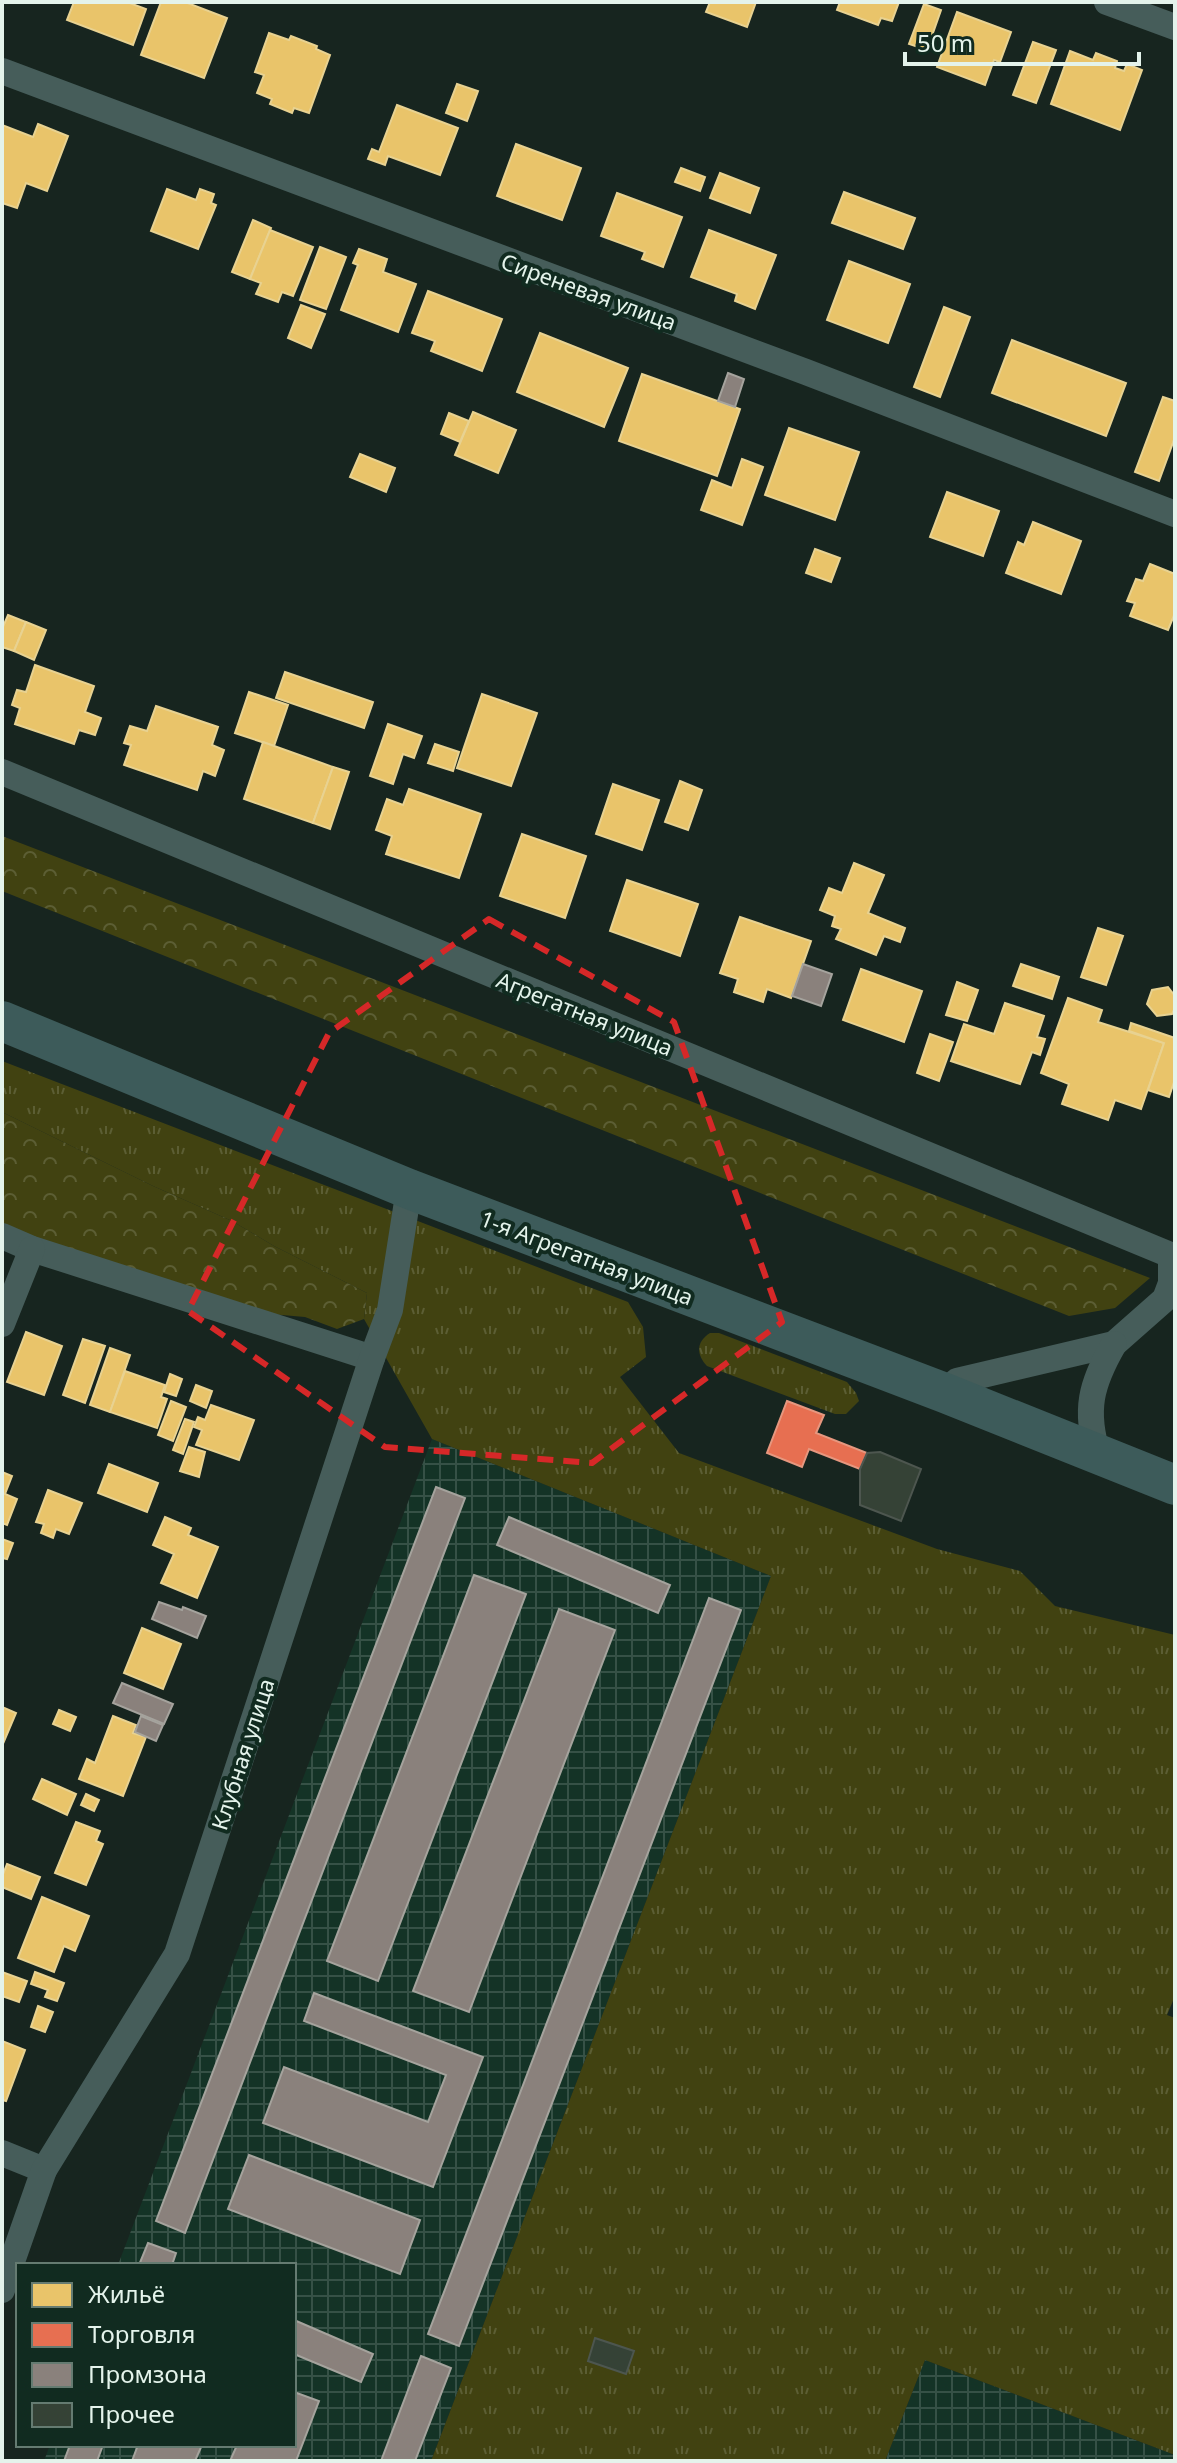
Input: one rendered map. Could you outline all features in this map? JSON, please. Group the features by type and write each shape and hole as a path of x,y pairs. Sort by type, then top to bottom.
{"main road":[{"name":"1-я Агрегатная улица","path":"2,1021 409,1189 945,1393 1175,1485"}],"street":[{"path":"1107,2 1175,27"},
{"name":"Сиреневая улица","path":"2,71 791,366 1175,514"},
{"name":"Агрегатная улица","path":"2,772 1168,1254 1171,1283 1165,1299 1114,1344"},
{"name":"Клубная улица","path":"2,2290 44,2170 177,1954 390,1310 409,1189"},
{"path":"2,1236 32,1249 372,1358"},
{"path":"2,1324 32,1249"},
{"path":"945,1393 957,1381 1114,1344"},
{"path":"1098,1455 1090,1428 1092,1401 1098,1372 1114,1344"},
{"path":"2,2153 44,2170"}],"highlighted area":[{"path":"489,919 674,1022 782,1322 592,1463 385,1447 188,1311 329,1033"}],"shaded area":[{"path":"432,1439 771,1576 431,2461 44,2461 49,2447 296,2447 296,2263 119,2263"},
{"path":"925,2360 1175,2455 1175,2461 885,2461"}],"green space":[{"path":"2,836 1150,1278 1115,1308 1069,1316 2,891"},
{"path":"2,1061 628,1302 643,1327 646,1357 620,1377 679,1453 937,1549 1020,1571 1055,1606 1175,1635 1175,1996 1167,2015 1175,2018 1175,2455 925,2360 885,2461 431,2461 771,1576 432,1439 364,1319 367,1293 232,1221 2,1112"},
{"path":"2,1112 232,1221 367,1293 364,1319 337,1329 305,1317 259,1313 42,1242 2,1223"},
{"path":"710,1333 719,1333 847,1382 859,1401 846,1414 835,1414 707,1366 699,1348"}],"building: Жильё":[{"path":"74,2 127,2 146,9 133,45 67,20"},
{"path":"161,2 185,2 227,18 204,78 141,55"},
{"path":"710,2 756,2 747,27 706,12"},
{"path":"840,2 899,2 892,21 881,18 878,25 837,10"},
{"path":"924,4 941,10 927,50 909,44"},
{"path":"957,12 1011,32 1000,62 994,60 985,85 937,67"},
{"path":"269,33 289,40 291,36 330,55 309,113 294,108 292,113 270,104 272,99 257,93 264,75 255,72"},
{"path":"1033,42 1056,50 1036,103 1013,95"},
{"path":"1070,51 1093,60 1096,53 1117,61 1115,68 1124,71 1127,64 1142,70 1120,130 1051,104"},
{"path":"457,84 478,91 467,121 446,113"},
{"path":"397,105 458,128 440,175 388,156 385,165 368,159 372,149 379,152"},
{"path":"38,124 68,136 47,191 26,183 17,208 2,203 2,125 33,137"},
{"path":"516,144 581,168 562,220 497,196"},
{"path":"681,168 705,177 700,191 675,182"},
{"path":"720,173 759,188 750,213 710,198"},
{"path":"167,189 196,200 200,189 214,194 211,203 216,205 198,249 151,231"},
{"path":"844,192 915,218 903,249 832,223"},
{"path":"617,193 682,217 663,267 642,259 645,252 601,236"},
{"path":"253,220 271,228 250,279 232,272"},
{"path":"270,230 313,247 293,296 282,292 278,302 256,294 261,283 250,279"},
{"path":"709,230 776,255 755,309 735,301 737,294 691,277"},
{"path":"320,247 346,257 326,309 300,300"},
{"path":"359,249 387,259 383,272 416,284 398,332 341,310 358,265 353,263"},
{"path":"849,261 910,284 888,343 827,320"},
{"path":"428,291 502,319 482,371 431,351 435,341 412,333"},
{"path":"301,305 325,314 311,348 288,338"},
{"path":"944,307 970,317 940,397 914,387"},
{"path":"540,333 628,368 604,427 517,392"},
{"path":"1012,340 1126,383 1106,436 992,393"},
{"path":"642,374 740,409 717,476 619,441"},
{"path":"1163,397 1175,401 1175,437 1159,481 1135,472"},
{"path":"473,412 516,430 498,473 455,455"},
{"path":"449,413 469,421 460,442 441,434"},
{"path":"789,428 859,452 835,520 765,495"},
{"path":"360,454 395,468 386,492 350,477"},
{"path":"742,459 763,467 742,525 701,510 712,480 732,488"},
{"path":"947,492 999,511 983,556 930,537"},
{"path":"1033,522 1081,541 1061,594 1006,573 1018,542 1024,545"},
{"path":"815,549 840,558 831,582 806,573"},
{"path":"1150,564 1175,574 1175,613 1168,630 1130,616 1135,603 1127,601 1136,579 1143,581"},
{"path":"8,615 26,622 14,651 2,647 2,629"},
{"path":"26,622 46,630 34,660 14,651"},
{"path":"35,665 94,686 85,712 101,718 95,735 79,730 74,744 15,724 20,708 12,705 17,690 26,692"},
{"path":"285,672 373,702 364,728 276,698"},
{"path":"249,692 288,705 274,746 235,733"},
{"path":"482,694 537,713 511,786 457,768"},
{"path":"156,706 218,727 212,745 224,750 215,776 203,771 197,790 124,765 131,745 124,743 130,726 147,731"},
{"path":"388,724 422,736 414,758 403,754 393,784 370,776"},
{"path":"263,742 333,767 313,823 244,799"},
{"path":"435,744 459,752 453,771 428,763"},
{"path":"333,767 349,772 330,829 313,823"},
{"path":"680,781 702,790 688,830 665,822"},
{"path":"613,784 659,800 642,850 596,834"},
{"path":"409,789 481,814 459,878 386,854 392,836 376,830 387,799 403,805"},
{"path":"522,834 586,856 565,918 500,896"},
{"path":"854,863 884,875 868,913 905,928 900,942 884,936 876,955 836,939 841,929 832,926 835,916 820,910 829,888 842,893"},
{"path":"627,880 698,904 680,956 610,931"},
{"path":"740,917 811,941 791,998 767,989 763,1002 734,992 738,979 720,973"},
{"path":"1098,928 1123,936 1106,985 1081,977"},
{"path":"1021,964 1059,977 1052,999 1013,986"},
{"path":"861,969 922,991 904,1042 843,1020"},
{"path":"957,982 978,990 967,1021 946,1015"},
{"path":"1168,987 1175,996 1175,1008 1172,1014 1157,1016 1147,1004 1152,990"},
{"path":"1068,998 1102,1010 1098,1022 1164,1043 1141,1109 1115,1100 1108,1120 1062,1104 1069,1084 1041,1073"},
{"path":"1005,1003 1044,1016 1037,1037 1045,1039 1040,1055 1032,1052 1020,1084 951,1061 964,1024 994,1034"},
{"path":"1131,1023 1175,1038 1175,1079 1169,1097 1148,1090 1164,1043 1129,1031"},
{"path":"930,1034 953,1042 939,1081 917,1073"},
{"path":"26,1332 62,1346 44,1395 7,1382"},
{"path":"83,1339 105,1346 85,1403 63,1395"},
{"path":"110,1348 130,1355 110,1412 90,1405"},
{"path":"125,1371 165,1385 161,1397 167,1399 157,1428 110,1412"},
{"path":"170,1374 182,1379 176,1396 164,1392"},
{"path":"196,1385 212,1391 206,1408 190,1401"},
{"path":"171,1401 186,1407 173,1441 158,1435"},
{"path":"211,1405 254,1420 239,1460 196,1445 202,1430 194,1427 198,1417 205,1420"},
{"path":"185,1419 194,1422 183,1454 173,1450"},
{"path":"189,1447 205,1452 199,1477 180,1471"},
{"path":"109,1464 158,1483 147,1512 98,1493"},
{"path":"2,1472 12,1476 5,1494 17,1499 7,1525 2,1523"},
{"path":"48,1490 82,1503 69,1534 56,1529 53,1538 41,1533 44,1524 36,1522"},
{"path":"165,1517 191,1528 188,1535 218,1547 197,1598 161,1583 174,1554 153,1545"},
{"path":"2,1539 13,1543 7,1559 2,1558"},
{"path":"142,1628 181,1644 163,1689 124,1673"},
{"path":"2,1707 16,1713 2,1746"},
{"path":"59,1710 76,1717 70,1731 53,1724"},
{"path":"113,1716 136,1725 133,1733 146,1737 123,1796 79,1779 87,1759 95,1763"},
{"path":"42,1779 76,1794 67,1815 33,1799"},
{"path":"86,1794 99,1800 94,1811 81,1805"},
{"path":"76,1822 100,1831 96,1841 103,1844 86,1885 55,1873"},
{"path":"7,1864 40,1877 31,1899 2,1887"},
{"path":"42,1897 89,1916 75,1951 64,1946 54,1972 18,1958"},
{"path":"2,1972 27,1981 19,2002 2,1996"},
{"path":"35,1972 64,1983 57,2001 45,1997 48,1990 31,1984"},
{"path":"38,2006 53,2012 45,2032 31,2027"},
{"path":"2,2041 25,2050 6,2101 2,2100"}],"building: Торговля":[{"path":"787,1401 824,1415 816,1433 867,1453 860,1469 809,1449 802,1467 767,1453"}],"building: Промзона":[{"path":"728,373 744,379 735,407 718,401"},
{"path":"803,964 832,974 821,1006 792,996"},
{"path":"436,1487 465,1498 185,2233 156,2221"},
{"path":"509,1517 670,1585 658,1613 497,1545"},
{"path":"474,1575 526,1594 378,1981 327,1961"},
{"path":"709,1598 741,1610 459,2346 428,2334"},
{"path":"159,1602 206,1616 197,1638 152,1619"},
{"path":"559,1609 615,1630 469,2012 413,1991"},
{"path":"122,1683 173,1704 164,1724 113,1703"},
{"path":"141,1716 163,1725 156,1741 135,1732"},
{"path":"314,1993 483,2057 433,2187 263,2123 284,2067 428,2122 446,2075 304,2021"},
{"path":"249,2155 420,2220 400,2274 228,2209"},
{"path":"148,2243 176,2253 173,2263 140,2263"},
{"path":"296,2321 373,2354 361,2382 296,2355"},
{"path":"421,2356 451,2368 415,2461 381,2461"},
{"path":"296,2393 319,2401 296,2461 230,2461 236,2447 296,2447"},
{"path":"69,2447 102,2447 97,2461 64,2461"},
{"path":"137,2447 201,2447 195,2461 132,2461"}],"building: Прочее":[{"path":"880,1452 921,1469 901,1521 860,1505 860,1469 867,1453"},
{"path":"595,2338 634,2351 626,2374 588,2361"}]}
